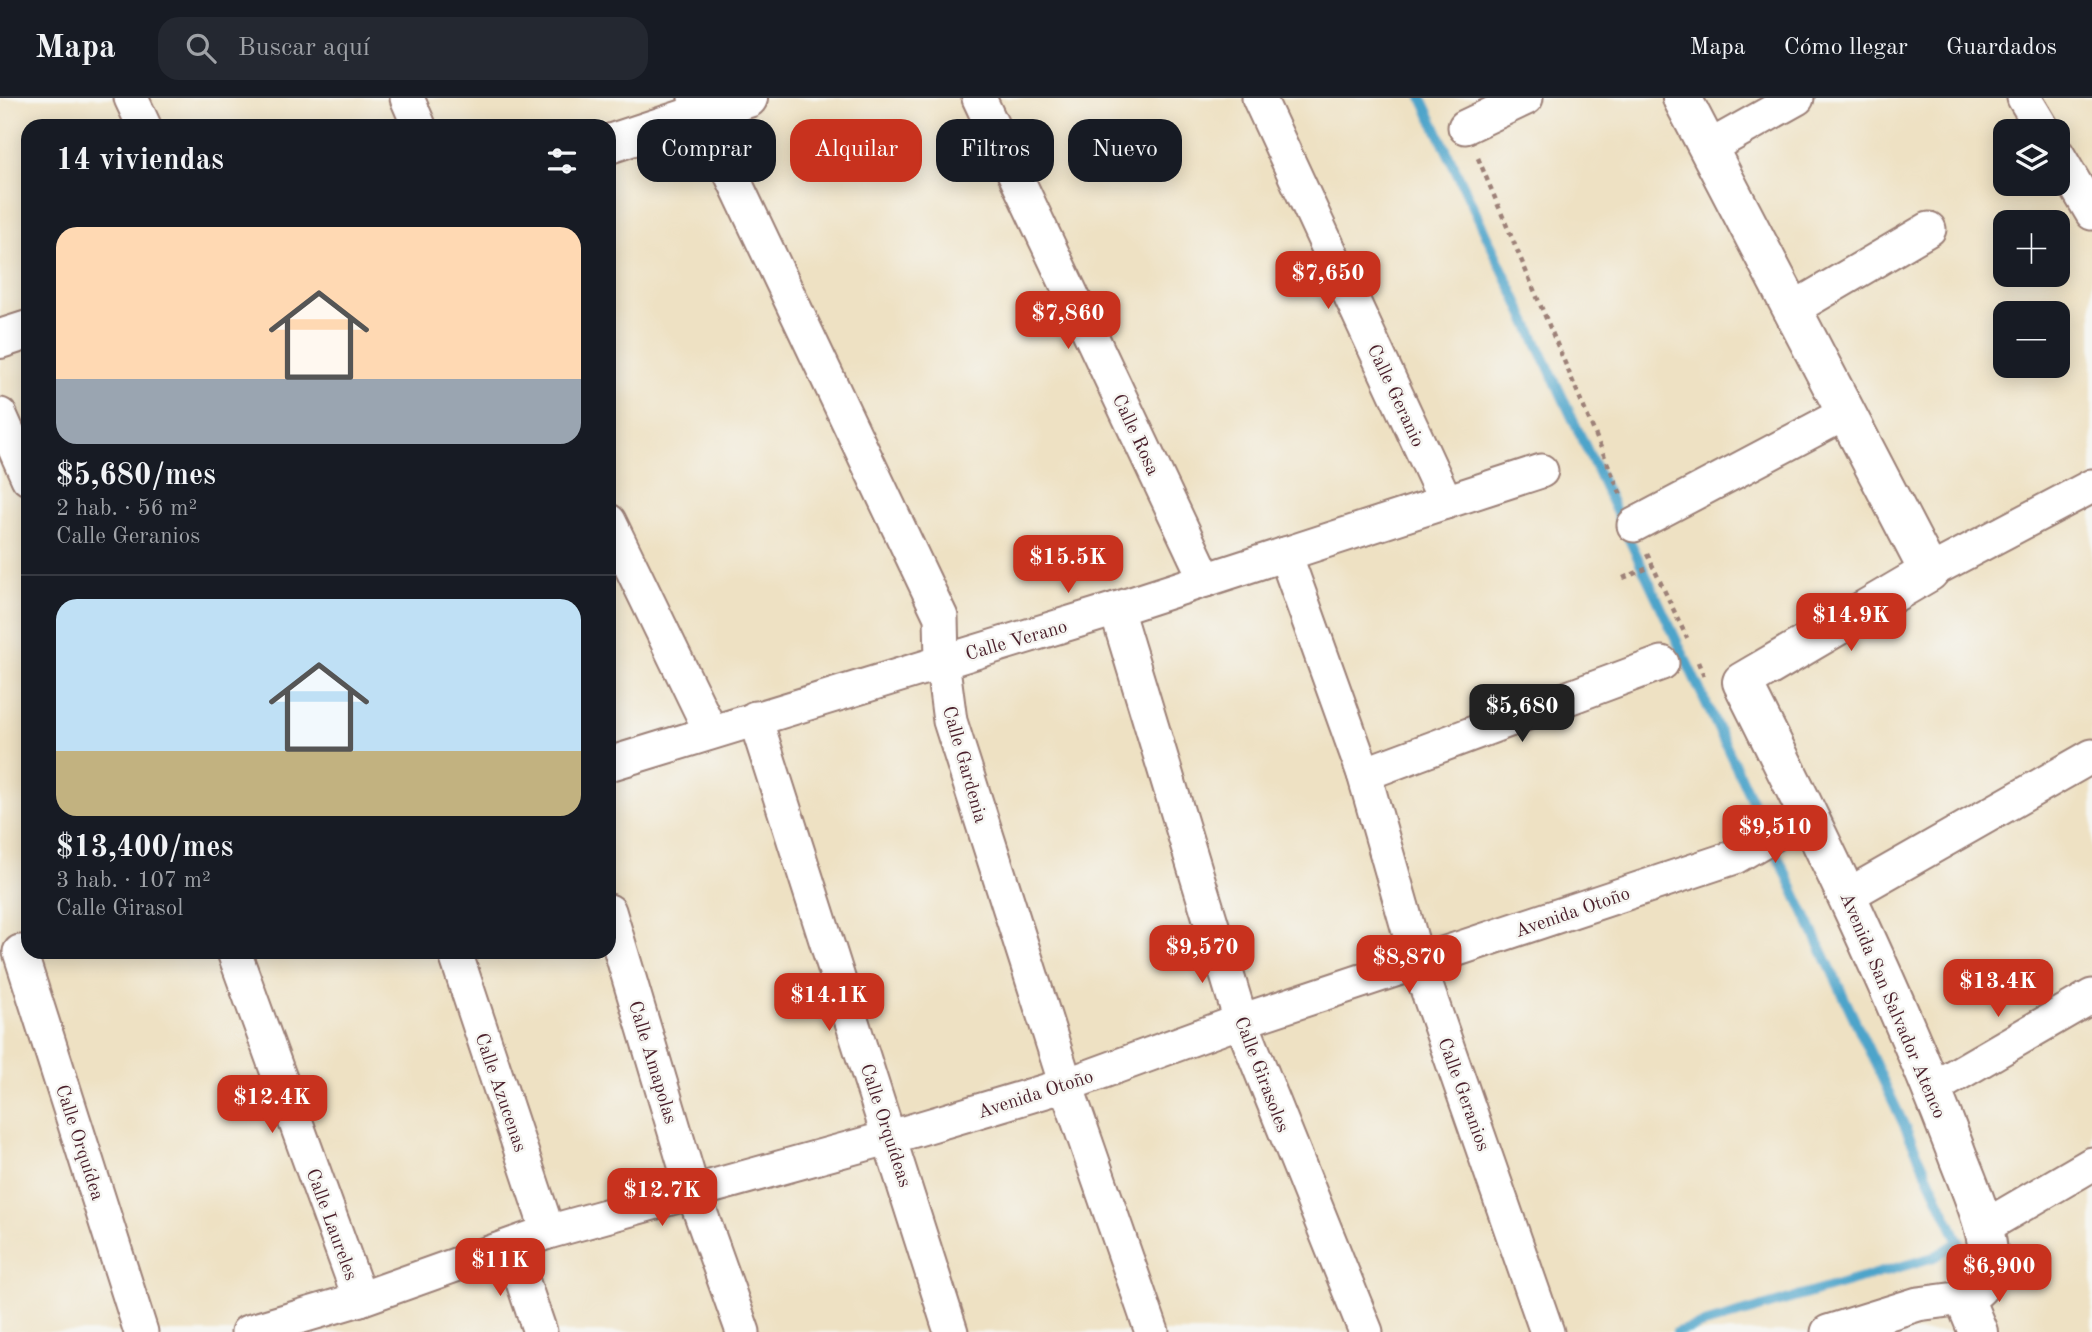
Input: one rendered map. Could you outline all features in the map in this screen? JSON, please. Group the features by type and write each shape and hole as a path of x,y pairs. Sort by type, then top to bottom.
{"street":[{"path":"131,98 141,119"},
{"path":"407,98 416,119"},
{"path":"616,141 698,105 748,98"},
{"name":"Calle Rosa","path":"979,98 1206,580"},
{"name":"Calle Geranio","path":"1259,98 1446,502"},
{"path":"1465,127 1526,98"},
{"path":"1682,98 1844,414 1929,572"},
{"path":"1708,148 1797,98"},
{"path":"2024,98 2037,119"},
{"name":"Calle Gardenia","path":"698,105 941,617 942,660 950,721 1066,1085 1152,1332"},
{"path":"2070,175 2092,213"},
{"path":"1791,310 1929,229"},
{"path":"0,338 21,332"},
{"path":"1634,525 1844,414"},
{"path":"0,415 21,462"},
{"name":"Calle Verano","path":"616,762 1116,609 1542,471"},
{"path":"1742,682 1929,572 2092,486"},
{"path":"616,535 711,732"},
{"name":"Calle Geranios","path":"1285,554 1364,774 1418,963 1547,1332"},
{"name":"Calle Girasoles","path":"1116,609 1241,1021 1366,1332"},
{"path":"1364,774 1662,663"},
{"name":"Avenida San Salvador Atenco","path":"1742,682 1799,820 1848,895 1932,1089 1984,1227 1988,1269 1971,1315"},
{"name":"Calle Orquídeas","path":"755,718 891,1137 951,1332"},
{"path":"1848,895 2092,755"},
{"name":"Avenida Otoño","path":"248,1332 330,1321 360,1299 548,1232 891,1137 1066,1085 1241,1021 1735,857 1799,820"},
{"name":"Calle Amapolas","path":"616,934 693,1192 743,1332"},
{"name":"Calle Orquídea","path":"16,953 141,1332"},
{"name":"Calle Laureles","path":"237,959 360,1299"},
{"name":"Calle Azucenas","path":"457,959 548,1232"},
{"path":"1932,1089 2092,996"},
{"path":"1984,1227 2092,1164"},
{"path":"512,1247 540,1332"},
{"path":"1828,1332 1918,1304 1971,1315"}],"path":[{"path":"1465,127 1634,525 1708,685 1719,689 1742,682"},
{"path":"1623,578 1653,566"}],"waterway":[{"path":"1422,98 1959,1242 1934,1257 1677,1332"}]}
